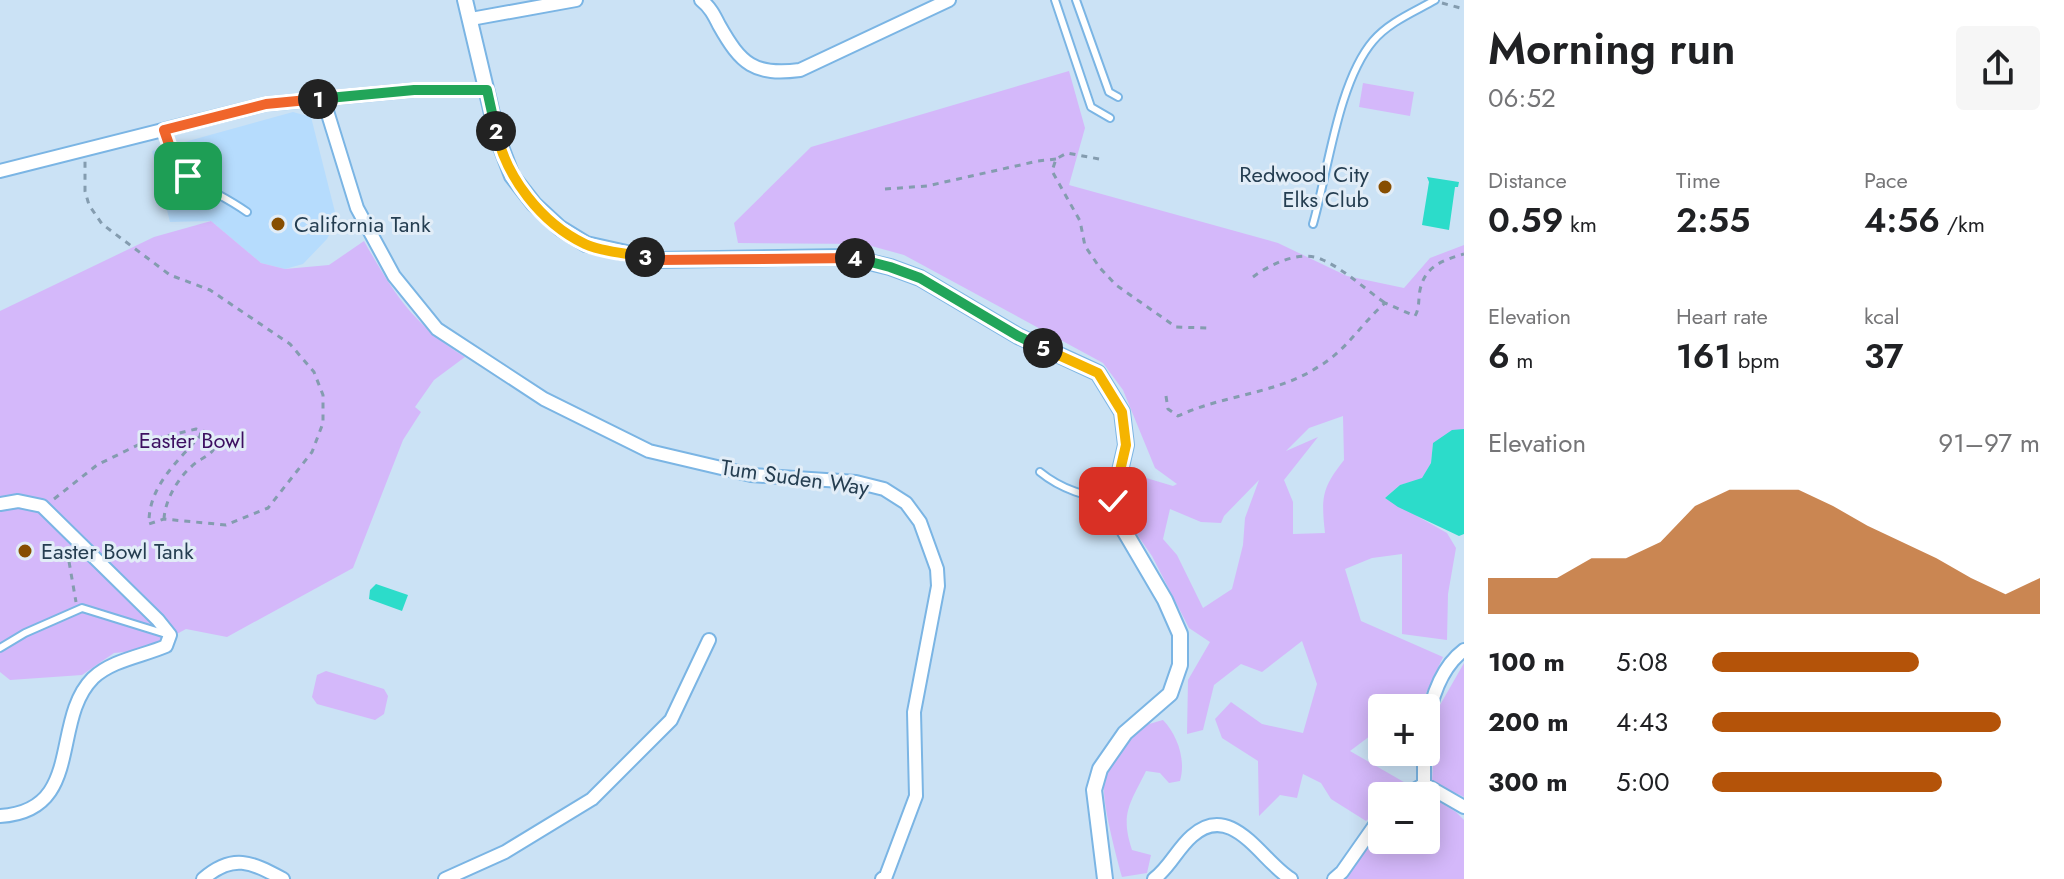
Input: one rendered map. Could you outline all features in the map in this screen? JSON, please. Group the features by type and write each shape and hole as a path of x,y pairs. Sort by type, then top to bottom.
{"street":[{"path":"465,0 498,139 512,176 534,204 560,228 586,244 658,260 848,257 890,267 920,278 1018,336 1098,373 1122,412 1126,445 1113,501 1121,525 1165,600 1180,634 1180,665 1170,694 1125,733 1100,769 1094,790 1105,879"},
{"path":"471,19 576,0"},
{"path":"701,0 709,6 738,56 759,70 779,73 800,70 949,0"},
{"path":"0,171 266,104 414,90 487,90"},
{"name":"Tum Suden Way","path":"323,98 357,208 394,276 437,329 544,399 649,451 751,475 856,482 884,489 906,503 920,522 937,569 938,586 914,712 916,796 886,876 882,879"},
{"path":"0,504 18,501 42,506 170,635 166,646 104,669 92,679 78,701 54,787 42,801 25,813 0,816"},
{"path":"445,879 505,852 592,799 671,720 709,640"},
{"path":"1435,694 1453,658 1464,650"},
{"path":"1440,793 1464,807"},
{"path":"1154,879 1193,834 1215,826 1226,826 1248,837 1277,869 1291,879"},
{"path":"1334,879 1368,835"},
{"path":"203,879 217,867 235,861 251,863 283,879"}],"lane":[{"path":"1055,0 1091,107 1110,118"},
{"path":"1076,0 1109,92 1118,97"},
{"path":"1313,224 1341,110 1356,69 1373,41 1394,23 1435,0"},
{"path":"164,130 173,156 188,176 203,188 223,195 247,212"},
{"path":"1040,472 1053,483 1082,495 1113,501"},
{"path":"0,648 77,609 92,609 170,635"}],"path":[{"path":"1435,0 1464,9"},
{"path":"85,149 85,191 89,205 102,224 170,275 210,290 290,344 314,372 323,395 323,423 312,452 268,508 226,525 164,519 149,524 152,500 166,475 200,436 201,431 196,429"},
{"path":"885,189 927,186 1056,159 1067,153 1099,159"},
{"path":"1056,159 1052,171 1080,221 1085,246 1100,268 1116,285 1176,327 1208,328"},
{"path":"1253,277 1268,265 1298,258 1321,258 1385,303 1415,316 1420,307 1420,290 1427,271 1442,260 1464,254"},
{"path":"1166,396 1168,409 1178,416 1316,369 1347,347 1366,319 1385,303"},
{"path":"42,506 97,465 146,441 196,429 212,436 216,444 214,452 189,468 168,499 164,519"},
{"path":"63,526 77,609"}],"shaded area":[{"path":"293,112 311,117 337,220 327,239 303,264 285,269 261,263 211,221 170,222 152,151"},
{"path":"1427,177 1459,182 1455,187 1449,230 1422,225 1429,182"},
{"path":"1464,429 1464,534 1459,536 1385,498 1400,485 1422,478 1431,463 1433,443 1452,430"},
{"path":"376,584 408,595 402,611 369,599 370,590"}],"green space":[{"path":"1069,71 1085,128 1069,185 1278,243 1347,276 1404,288 1430,258 1464,245 1464,450 1433,443 1431,463 1422,479 1400,485 1385,498 1447,533 1456,548 1448,594 1447,640 1402,634 1402,554 1372,558 1345,569 1361,621 1443,657 1426,694 1368,694 1368,738 1350,751 1368,761 1368,766 1376,766 1404,782 1368,782 1366,821 1331,799 1321,783 1303,774 1297,798 1280,795 1259,816 1258,761 1222,738 1215,719 1231,702 1262,724 1303,733 1317,684 1302,641 1262,672 1241,664 1214,685 1203,730 1187,734 1188,680 1210,642 1189,628 1152,556 1122,513 1119,482 1143,477 1173,486 1177,484 1155,468 1123,390 1103,363 904,255 864,244 738,243 734,223 811,147","holes":["1343,416 1344,460 1327,486 1323,510 1325,533 1293,534 1293,502 1284,480 1318,437 1286,451 1309,428","1259,480 1245,518 1243,545 1232,589 1203,608 1177,555 1163,539 1170,509 1201,522 1221,523"]},
{"path":"1363,83 1414,92 1410,116 1359,107"},
{"name":"Easter Bowl","path":"211,221 261,263 285,269 329,265 364,241 385,276 418,320 465,357 434,380 415,407 421,412 403,440 353,568 227,637 186,629 147,650 114,653 82,675 10,680 0,672 0,511 4,509 0,498 0,311 154,237"},
{"path":"1464,663 1464,797 1440,786 1440,782 1432,782 1433,766 1440,766 1440,705"},
{"path":"326,671 384,689 388,696 384,714 375,720 317,704 312,697 317,675"},
{"path":"1163,720 1173,733 1179,749 1182,765 1180,781 1169,783 1160,773 1146,771 1128,809 1127,827 1132,850 1151,855 1147,873 1122,877 1107,813 1104,779 1109,765 1126,742 1145,726"},
{"path":"1440,802 1464,820 1464,879 1341,879 1368,843 1368,854 1440,854"}],"place":[{"name":"Redwood City Elks Club","path":"1385,187"},
{"name":"California Tank","path":"278,224"},
{"name":"Easter Bowl Tank","path":"25,551"}],"route":[{"path":"188,176 173,156 164,130 266,104 414,90 487,90 498,139 512,176 534,204 560,228 586,244 658,260 848,257 890,267 920,278 1018,336 1098,373 1122,412 1126,445 1113,501"}]}
